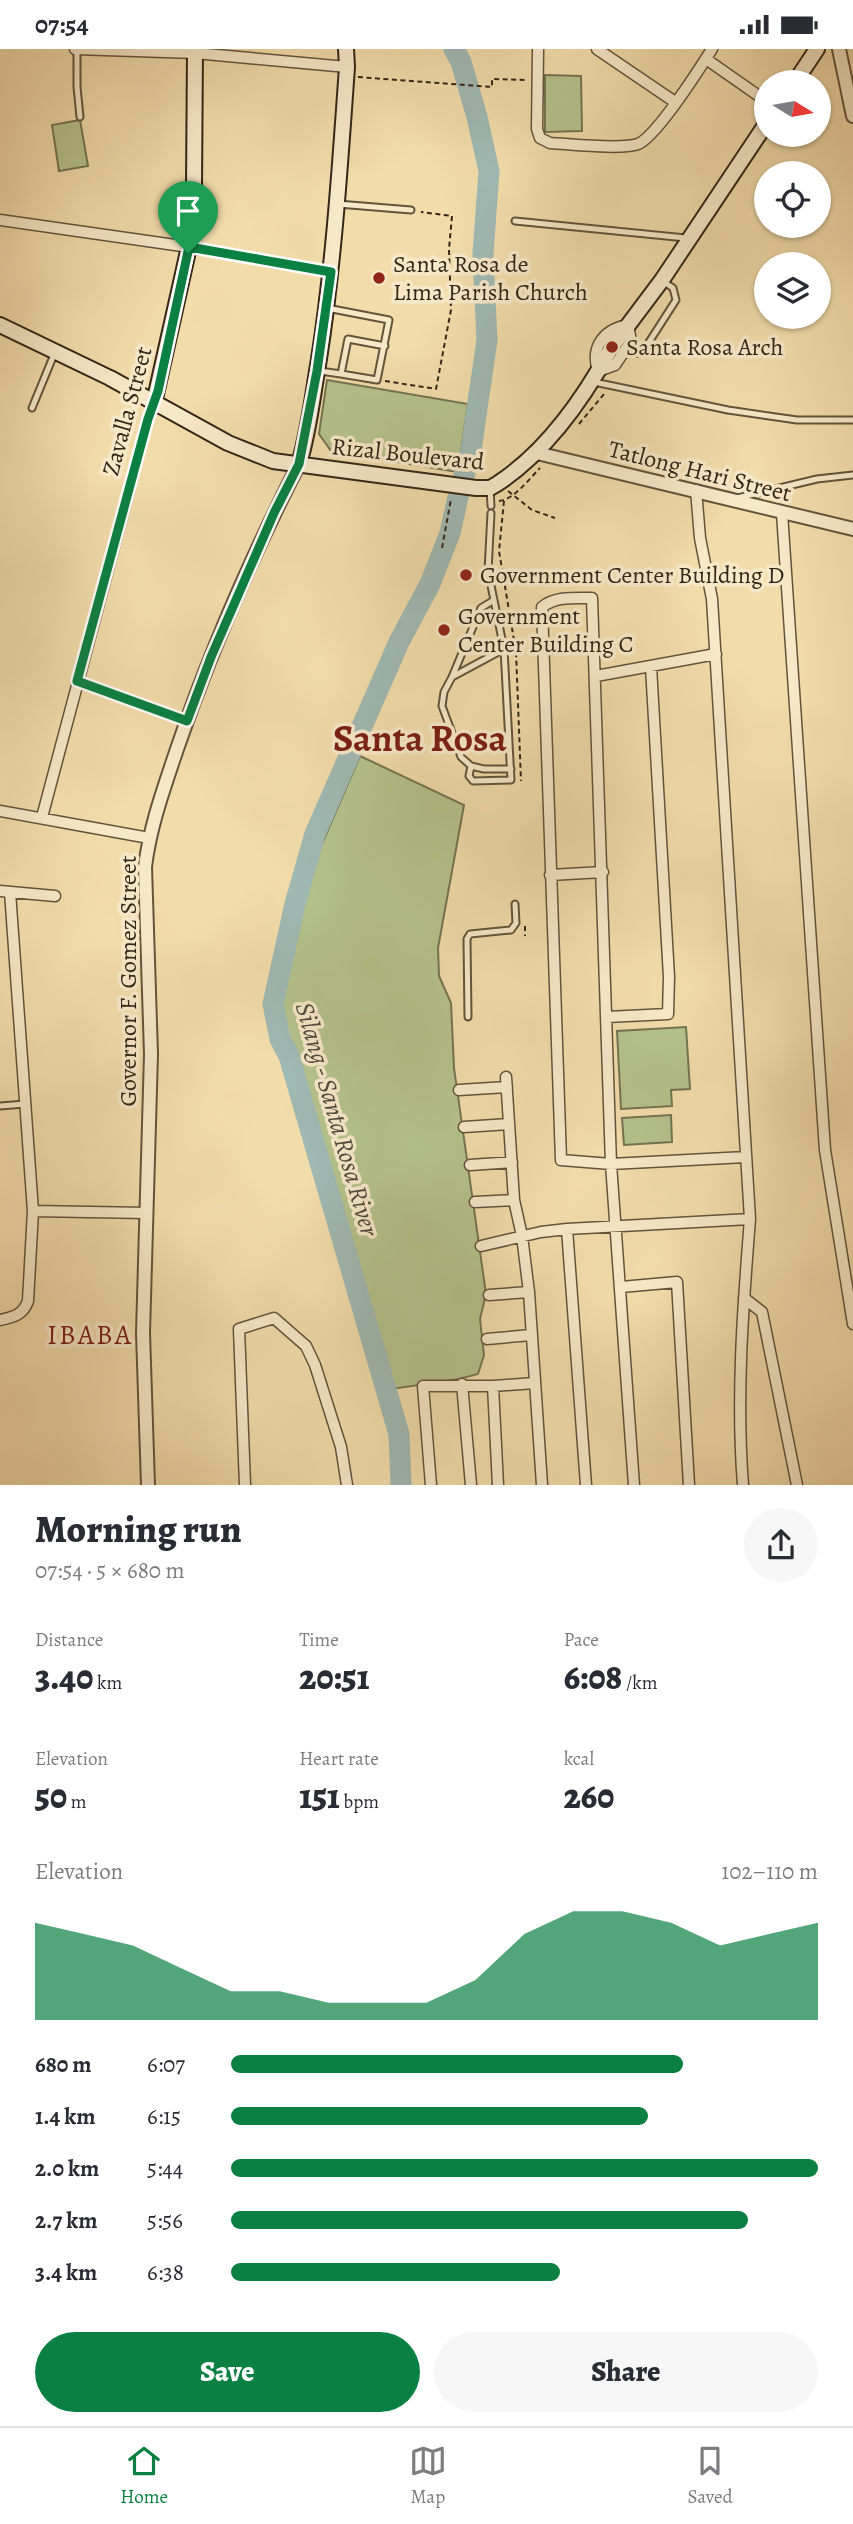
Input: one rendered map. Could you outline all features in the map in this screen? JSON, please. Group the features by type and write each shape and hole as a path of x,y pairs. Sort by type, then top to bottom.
{"main road":[{"path":"299,464 327,308 338,204 347,71 346,49"},
{"path":"802,70 817,49"},
{"name":"Zavalla Street","path":"154,403 189,247 194,189 195,51"},
{"name":"Rizal Boulevard","path":"0,325 110,378 228,443 273,461 450,492 489,486 537,453 615,349 628,325 754,142"}],"street":[{"path":"76,49 195,51 347,71"},
{"path":"538,49 537,129 540,138 550,143 638,143 654,132 709,54 754,91"},
{"path":"597,49 674,102"},
{"path":"839,49 853,117"},
{"path":"0,220 189,247 331,272"},
{"path":"595,376 597,347 605,334 615,327 628,325"},
{"name":"Zavalla Street","path":"42,817 154,403"},
{"name":"Tatlong Hari Street","path":"537,453 853,529"},
{"name":"Governor F. Gomez Street","path":"148,1485 144,1333 151,1054 145,867 149,838 211,657 274,513 299,464"},
{"path":"696,490 700,538 712,599 750,1219 744,1298 740,1448 743,1485"},
{"path":"782,513 825,1150 853,1324"},
{"path":"634,1485 611,1164 592,598 565,598 549,602 542,607 561,1160 611,1164 746,1157"},
{"path":"596,676 716,654"},
{"path":"607,1017 668,1014 669,977 651,667"},
{"path":"77,681 187,721"},
{"path":"0,811 149,838"},
{"path":"550,875 603,872"},
{"path":"0,1319 15,1317 24,1311 28,1301 33,1211 26,1104 5,891 55,896"},
{"path":"459,1090 507,1082 514,1200 522,1236 529,1292 542,1485"},
{"path":"464,1127 509,1124"},
{"path":"470,1165 512,1162"},
{"path":"475,1202 514,1200"},
{"path":"33,1211 146,1213"},
{"path":"481,1246 567,1229 750,1219"},
{"path":"567,1229 586,1485"},
{"path":"621,1287 677,1282 690,1485"},
{"path":"489,1295 529,1292"},
{"path":"744,1298 762,1312 797,1485"},
{"path":"245,1485 239,1329 274,1318 306,1346 315,1365 341,1447 347,1485"},
{"path":"487,1339 531,1335"},
{"path":"431,1485 423,1386 534,1383"},
{"path":"462,1384 471,1485"},
{"path":"493,1386 498,1485"}],"lane":[{"path":"76,49 80,117"},
{"path":"338,204 411,211"},
{"path":"515,221 690,238"},
{"path":"615,349 632,355 642,353 676,300 673,288 662,279"},
{"path":"317,371 377,380 390,320 327,308"},
{"path":"341,374 348,339 384,345"},
{"path":"32,408 55,352"},
{"path":"595,376 739,411 797,420 853,420"},
{"path":"734,499 817,479 853,475"},
{"path":"489,486 491,510 488,571 504,649 511,775"},
{"path":"494,600 481,608 444,692 442,706 461,757 471,766 511,775"},
{"path":"452,677 504,649"},
{"path":"471,766 469,776 472,781 511,775"},
{"path":"468,1017 467,939 470,934 511,930 516,923 516,904"},
{"path":"0,1106 26,1104"}],"path":[{"path":"347,71 492,87 492,79 539,80"},
{"path":"377,380 436,389 451,310 449,249 452,216 411,211"},
{"path":"489,486 514,497 532,510 555,518"},
{"path":"443,548 450,492"},
{"path":"511,775 521,774"}],"green space":[{"path":"545,75 581,76 582,131 545,132"},
{"path":"80,120 88,166 59,171 52,125"},
{"path":"327,380 468,404 458,472 331,451 319,434"},
{"path":"360,756 464,805 438,948 439,976 451,1003 454,1068 486,1294 480,1319 484,1355 478,1374 392,1389 342,1225 302,1083 299,1059 288,1035 280,1004 295,938 302,890"},
{"path":"686,1027 690,1089 671,1090 672,1106 621,1109 617,1031"},
{"path":"671,1115 672,1142 624,1145 622,1118"}],"waterway":[{"name":"Silang - Santa Rosa River","path":"401,1485 399,1434 289,1056 280,1039 273,1004 295,904 315,834 399,642 430,584 450,533 470,457 487,340 483,254 489,171 477,117 461,62 454,49"}],"place":[{"name":"Santa Rosa de Lima Parish Church","path":"379,278"},
{"name":"Santa Rosa Arch","path":"612,347"},
{"name":"Government Center Building D","path":"466,575"},
{"name":"Government Center Building C","path":"444,630"}],"district":[{"name":"Santa Rosa","path":"420,738"},
{"name":"IBABA","path":"90,1335"}],"route":[{"path":"189,247 331,272 317,371 299,464 274,513 211,657 187,721 77,681 158,391 188,253 189,247"}]}
